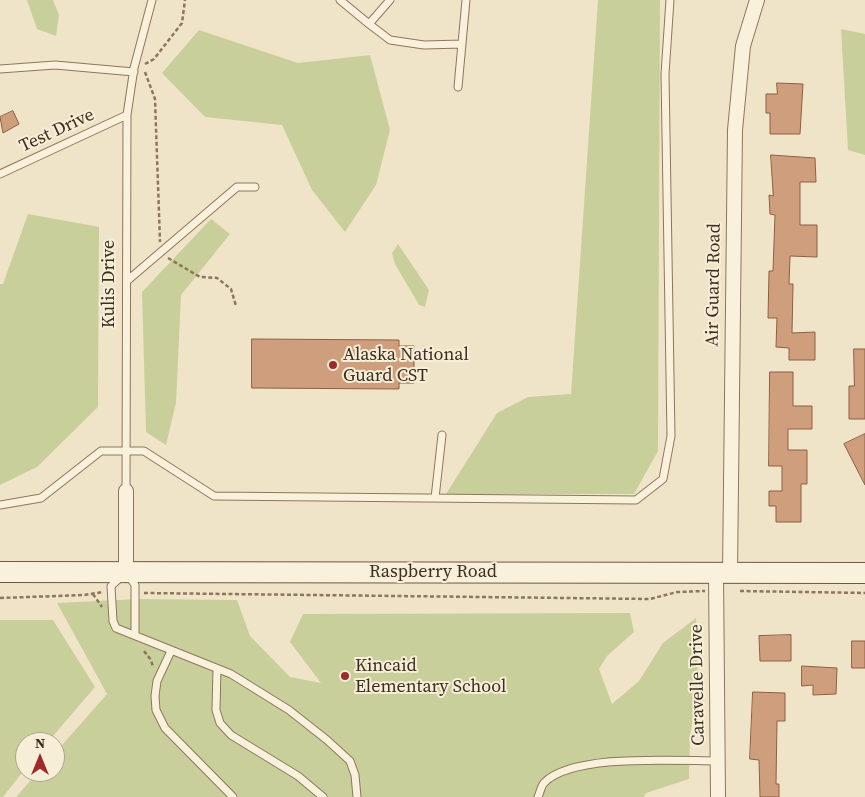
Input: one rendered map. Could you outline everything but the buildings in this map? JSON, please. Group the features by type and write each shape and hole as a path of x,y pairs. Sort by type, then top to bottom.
{"main road":[{"name":"Raspberry Road","path":"0,572 721,579 865,573"}],"street":[{"name":"Air Guard Road","path":"721,579 734,130 743,46 757,0"},
{"name":"Kulis Drive","path":"126,490 126,572"},
{"name":"Caravelle Drive","path":"718,797 721,579"}],"lane":[{"name":"Kulis Drive","path":"126,490 127,115 134,72 152,0"},
{"path":"340,0 390,40 424,45 462,44"},
{"path":"370,24 390,0"},
{"path":"458,87 466,0"},
{"path":"0,505 41,498 101,450 144,450 214,496 636,500 663,479 671,436 666,74 670,0"},
{"path":"0,69 55,65 134,72"},
{"name":"Test Drive","path":"0,174 127,115"},
{"path":"128,280 236,187 255,187"},
{"path":"435,498 442,435"},
{"path":"135,636 135,585 126,572 111,586 113,621 116,628 135,636 171,651 217,669 254,686 289,710 350,762 355,775 357,797"},
{"path":"171,651 157,682 156,710 165,728 233,797"},
{"path":"217,669 216,710 220,723 231,735 298,776 323,797"},
{"path":"538,797 544,783 562,772 592,765 619,761 718,761"}],"path":[{"path":"185,0 182,23 154,59 143,66 155,99 159,241 168,259 200,277 217,278 231,289 236,306"},
{"path":"135,594 650,599 721,579 737,590 865,592"},
{"path":"0,598 112,593"},
{"path":"93,594 103,610"},
{"path":"142,649 151,660 154,670"}],"green space":[{"path":"27,0 53,0 59,15 56,36 37,29"},
{"path":"598,0 660,0 658,451 634,494 446,494 497,413 528,397 571,394"},
{"path":"841,29 865,34 865,155 848,150"},
{"path":"199,30 298,63 370,55 390,130 376,185 345,232 312,190 282,125 205,117 162,73"},
{"path":"28,214 99,227 98,407 37,467 0,485 0,284 3,284"},
{"path":"211,219 230,234 181,295 176,403 166,445 146,432 142,292"},
{"path":"398,244 429,290 425,307 419,305 395,264 392,253"},
{"name":"Kincaid Elementary School","path":"138,599 237,600 250,636 290,677 321,683 290,642 303,614 630,613 634,632 607,656 599,669 612,704 639,681 663,643 696,618 698,682 690,738 689,779 646,793 644,797 16,797 29,782 65,782 65,742 107,694 57,603"},
{"path":"0,620 53,620 95,687 57,732 15,732 15,782 3,797 0,797"}],"place":[{"name":"Alaska National Guard CST","path":"333,365"},
{"name":"Kincaid Elementary School","path":"345,676"}]}
